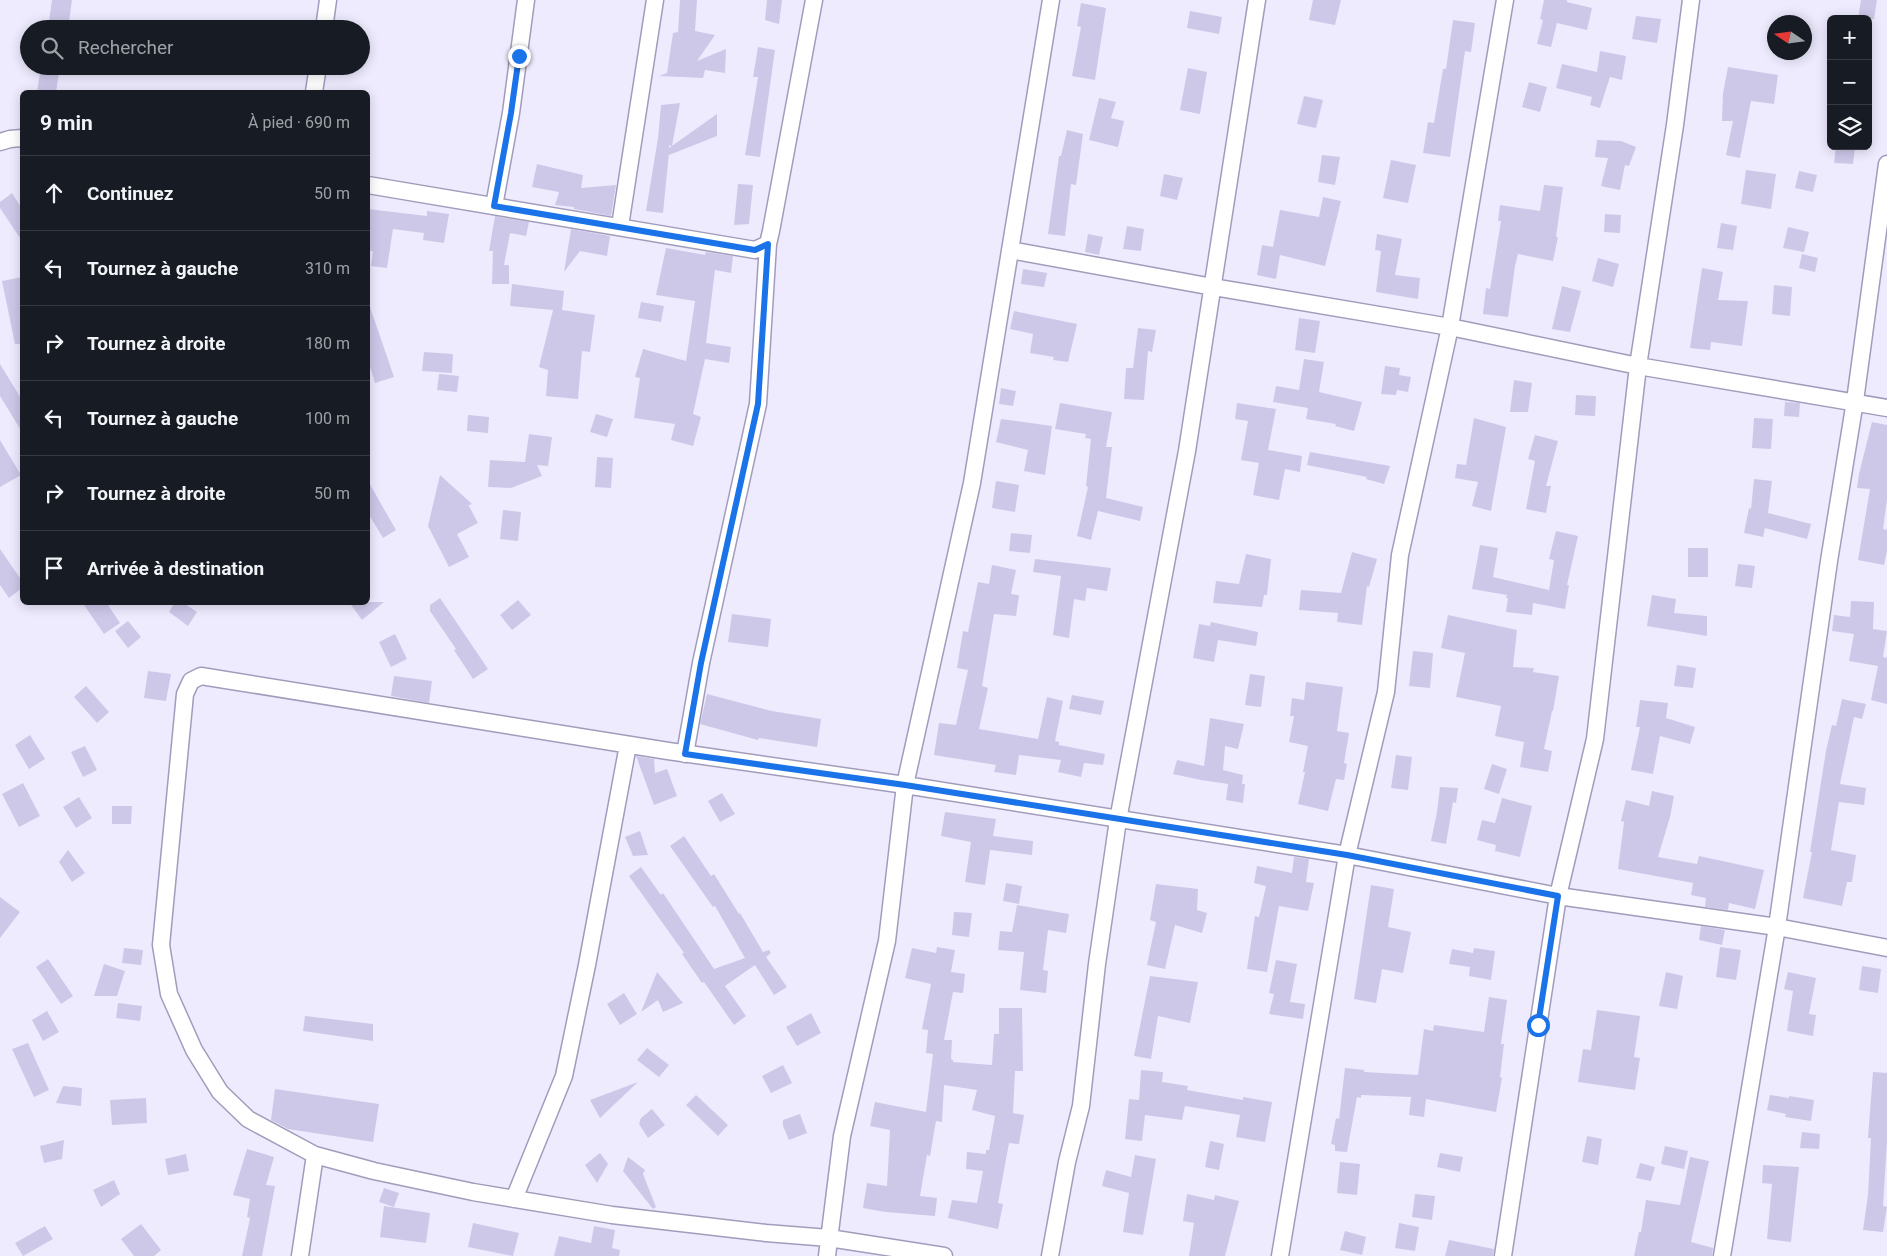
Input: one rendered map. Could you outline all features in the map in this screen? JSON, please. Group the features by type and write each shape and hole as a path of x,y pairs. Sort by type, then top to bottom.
{"street":[{"path":"325,20 328,0"},
{"path":"494,206 511,113 526,0"},
{"path":"620,226 655,0"},
{"path":"685,754 701,663 758,404 768,244 814,0"},
{"path":"827,1256 842,1136 887,941 905,785 972,483 1051,0"},
{"path":"1050,1256 1066,1162 1080,1106 1097,964 1118,820 1187,451 1257,0"},
{"path":"1280,1256 1347,855 1386,692 1400,555 1450,327 1505,0"},
{"path":"1503,1256 1558,896 1596,739 1638,366 1674,135 1692,0"},
{"path":"314,90 317,75"},
{"path":"0,142 20,138"},
{"path":"1722,1256 1777,927 1827,571 1855,401 1887,164"},
{"path":"370,185 755,250 768,244"},
{"path":"1010,250 1450,327 1638,366 1855,401 1887,408"},
{"path":"944,1256 829,1238 766,1233 612,1215 514,1199 383,1173 315,1155 248,1118 220,1092 194,1050 169,994 161,945 185,694 191,680 202,676 685,754 905,785 1347,855 1558,896 1777,927 1887,948"},
{"path":"514,1199 564,1076 587,965 628,745"},
{"path":"300,1256 315,1155"}],"building":[{"path":"52,0 72,0 69,20 49,20"},
{"path":"680,0 697,0 695,31 715,35 697,61 726,49 725,73 705,70 703,78 659,76 667,73 673,33 678,32"},
{"path":"767,0 782,0 779,24 765,20"},
{"path":"1313,0 1341,0 1335,25 1309,20"},
{"path":"1544,0 1567,0 1567,2 1592,8 1587,30 1557,23 1551,47 1537,44 1543,20 1540,19"},
{"path":"1861,0 1877,0 1874,19 1872,19 1872,15 1859,15"},
{"path":"1081,3 1106,8 1095,80 1072,76 1081,27 1077,26"},
{"path":"1190,11 1222,17 1219,34 1187,28"},
{"path":"1636,16 1661,19 1657,43 1632,39"},
{"path":"1453,20 1475,23 1471,52 1465,51 1450,157 1423,153 1428,122 1434,123 1443,69 1446,69"},
{"path":"758,47 775,50 760,157 745,155 758,77 753,77"},
{"path":"1600,51 1626,56 1622,80 1610,77 1600,108 1590,105 1592,97 1556,88 1562,64 1597,72"},
{"path":"1728,67 1778,75 1774,104 1751,101 1740,158 1726,155 1733,121 1722,121 1723,93"},
{"path":"1188,68 1207,72 1200,114 1180,110"},
{"path":"40,75 59,75 56,90 37,90"},
{"path":"1529,82 1547,87 1540,112 1522,107"},
{"path":"1304,96 1323,100 1316,128 1297,124"},
{"path":"1099,98 1116,102 1111,118 1124,121 1118,147 1089,140"},
{"path":"680,103 672,146 717,114 717,136 669,155 669,153 663,213 646,211 658,138 661,105"},
{"path":"1067,130 1083,134 1076,185 1071,184 1065,236 1048,234 1059,156 1061,156"},
{"path":"1597,140 1621,141 1636,147 1629,166 1625,165 1620,190 1601,186 1608,158 1595,157"},
{"path":"1836,150 1855,150 1853,164 1834,163"},
{"path":"1322,155 1340,157 1335,185 1318,182"},
{"path":"1391,160 1416,165 1408,203 1383,198"},
{"path":"537,164 583,175 581,188 616,185 611,216 574,209 574,207 555,205 559,192 532,187"},
{"path":"1746,170 1776,174 1771,209 1741,204"},
{"path":"1799,171 1817,175 1813,192 1795,188"},
{"path":"1164,174 1183,178 1177,200 1160,196"},
{"path":"738,184 753,185 749,224 734,225"},
{"path":"1544,185 1563,187 1556,237 1558,237 1553,261 1518,254 1508,317 1483,314 1486,288 1490,289 1501,221 1498,221 1500,205 1540,211"},
{"path":"12,193 20,206 20,238 0,208 0,202"},
{"path":"1323,197 1341,201 1325,266 1280,255 1276,279 1257,275 1262,245 1273,247 1280,210 1319,217"},
{"path":"370,209 427,216 427,211 449,214 444,243 423,240 424,233 393,229 387,268 371,266 373,251 370,251"},
{"path":"1605,214 1621,215 1620,233 1604,232"},
{"path":"495,216 529,222 526,236 510,233 504,265 509,265 509,284 492,284 493,251 489,251"},
{"path":"1721,223 1737,226 1733,250 1717,248"},
{"path":"1127,226 1144,229 1141,251 1123,249"},
{"path":"1788,227 1809,232 1804,252 1783,248"},
{"path":"571,229 610,236 607,256 580,251 564,272"},
{"path":"1088,234 1103,237 1099,255 1085,252"},
{"path":"1377,234 1402,239 1395,275 1420,278 1418,299 1376,292 1381,251 1375,250"},
{"path":"666,248 705,255 706,252 733,256 731,273 715,270 706,343 731,347 729,363 705,359 693,414 701,417 693,446 671,440 675,424 634,418 640,378 635,377 643,349 686,361 695,301 656,295"},
{"path":"1802,254 1818,258 1815,272 1799,268"},
{"path":"1598,258 1619,264 1613,287 1592,281"},
{"path":"1702,268 1723,272 1718,300 1748,301 1742,346 1711,342 1710,350 1690,348"},
{"path":"1023,269 1047,273 1044,287 1021,284"},
{"path":"20,277 20,344 15,344 2,281"},
{"path":"512,284 564,291 562,310 595,315 590,352 582,351 578,399 546,396 548,370 539,367 553,310 510,306"},
{"path":"1774,285 1792,287 1790,316 1772,314"},
{"path":"1562,286 1581,291 1570,332 1552,329"},
{"path":"641,302 664,306 661,322 638,318"},
{"path":"370,307 394,377 375,383 370,367"},
{"path":"1014,311 1077,324 1068,362 1053,360 1054,357 1030,353 1033,334 1010,329"},
{"path":"1299,318 1320,321 1315,353 1295,350"},
{"path":"1138,328 1156,330 1152,352 1148,351 1144,400 1124,399 1126,368 1133,368"},
{"path":"424,352 453,354 452,373 422,371"},
{"path":"1304,359 1324,362 1319,392 1362,402 1354,431 1335,426 1336,424 1306,419 1308,408 1273,402 1276,386 1299,390"},
{"path":"0,364 20,397 20,429 0,396"},
{"path":"1385,366 1400,368 1399,375 1411,377 1408,392 1397,390 1396,395 1381,394"},
{"path":"439,374 459,376 457,392 437,390"},
{"path":"1514,380 1532,383 1528,412 1510,412"},
{"path":"1001,388 1016,391 1013,406 999,404"},
{"path":"1576,395 1596,396 1595,416 1575,415"},
{"path":"1785,402 1800,403 1799,417 1784,416"},
{"path":"1060,403 1112,412 1106,447 1112,447 1106,498 1143,507 1140,521 1098,511 1091,540 1077,536 1088,487 1086,486 1091,439 1085,438 1086,434 1055,429"},
{"path":"1237,403 1276,409 1268,450 1302,456 1300,472 1285,469 1279,500 1253,495 1259,463 1241,460 1248,421 1235,419"},
{"path":"596,414 613,419 607,437 590,432"},
{"path":"468,415 489,417 488,433 467,431"},
{"path":"1474,418 1506,427 1491,511 1472,506 1478,482 1455,478 1457,464 1466,465"},
{"path":"1754,418 1773,419 1771,449 1752,448"},
{"path":"1001,419 1052,426 1045,475 1024,471 1028,450 996,442"},
{"path":"1872,422 1887,425 1887,499 1883,529 1887,530 1887,551 1884,565 1858,560 1870,489 1857,488"},
{"path":"529,434 552,437 548,466 537,465 542,476 511,488 488,487 490,460 525,462"},
{"path":"1535,435 1558,441 1546,486 1551,486 1546,513 1526,509 1535,461 1528,459"},
{"path":"0,440 20,476 0,487"},
{"path":"1310,452 1390,466 1384,484 1366,479 1367,477 1307,465"},
{"path":"597,457 613,458 611,488 595,487"},
{"path":"440,475 472,504 467,506 469,506 478,523 457,534 469,557 449,567 428,526"},
{"path":"1754,479 1772,481 1768,513 1811,524 1807,539 1765,528 1763,537 1744,533 1749,508 1751,509"},
{"path":"996,481 1019,485 1015,512 992,508"},
{"path":"370,484 396,530 383,538 370,516"},
{"path":"503,510 521,512 518,541 500,539"},
{"path":"1556,531 1578,536 1567,585 1569,585 1565,609 1533,603 1532,615 1506,612 1507,595 1472,589 1480,545 1498,548 1493,577 1549,590 1554,560 1549,559"},
{"path":"1011,533 1032,535 1030,553 1009,551"},
{"path":"1688,548 1708,548 1708,577 1688,577"},
{"path":"0,549 20,578 20,590 9,598 0,585"},
{"path":"1352,552 1377,559 1369,587 1367,586 1362,625 1337,622 1338,613 1299,610 1301,590 1341,593"},
{"path":"1246,554 1271,559 1267,595 1264,595 1262,607 1213,603 1216,581 1239,584"},
{"path":"1035,559 1111,568 1107,591 1087,588 1085,601 1074,599 1069,638 1053,635 1061,576 1033,572"},
{"path":"1738,564 1755,566 1752,588 1735,586"},
{"path":"992,565 1016,570 1011,594 1019,595 1016,616 994,614 982,686 988,688 979,729 1038,739 1047,697 1063,701 1055,741 1059,742 1059,745 1105,754 1103,765 1084,763 1081,777 1058,772 1061,760 1019,755 1016,775 994,772 996,765 934,755 939,723 956,725 968,670 957,668 963,631 968,632 978,582 989,584"},
{"path":"1652,595 1676,599 1674,613 1707,616 1707,636 1647,626"},
{"path":"440,598 488,669 473,679 454,650 456,649 430,611 430,605"},
{"path":"518,600 531,615 512,630 500,615"},
{"path":"1851,601 1874,602 1873,629 1887,631 1883,657 1887,658 1887,704 1871,700 1878,666 1849,661 1854,634 1832,631 1834,615 1850,617"},
{"path":"370,602 384,602 362,620 351,605 370,605"},
{"path":"84,605 108,605 120,623 104,634"},
{"path":"173,605 186,605 197,612 188,626 169,612"},
{"path":"732,614 771,619 768,647 728,642"},
{"path":"1448,615 1517,630 1513,667 1534,668 1533,672 1559,676 1544,749 1552,751 1548,772 1520,767 1524,742 1495,736 1501,706 1456,697 1465,653 1441,648"},
{"path":"128,621 141,637 128,648 115,631"},
{"path":"1211,622 1258,632 1256,646 1218,640 1214,662 1193,658 1199,624 1210,626"},
{"path":"395,634 407,659 391,667 379,642"},
{"path":"1413,651 1433,653 1430,688 1409,686"},
{"path":"1677,665 1696,668 1693,688 1674,686"},
{"path":"148,671 171,674 166,701 144,698"},
{"path":"1250,674 1265,676 1261,707 1245,705"},
{"path":"394,676 432,681 429,703 391,696"},
{"path":"1306,682 1343,687 1337,731 1349,733 1344,763 1347,764 1344,780 1336,779 1328,811 1298,804 1308,746 1289,742 1294,716 1290,716 1292,698 1304,700"},
{"path":"86,686 109,712 97,723 74,697"},
{"path":"707,694 772,711 821,719 817,747 759,738 758,740 700,724"},
{"path":"1072,695 1104,701 1101,715 1069,709"},
{"path":"1842,699 1866,704 1862,719 1854,717 1840,784 1866,788 1864,805 1839,802 1831,850 1856,855 1852,882 1847,882 1842,906 1803,898 1812,852 1810,852 1826,751 1832,725 1836,726"},
{"path":"1640,700 1668,703 1666,718 1695,727 1690,744 1660,736 1653,774 1631,770 1640,727 1636,727"},
{"path":"1210,718 1244,724 1238,749 1225,746 1223,770 1243,775 1242,784 1245,784 1243,803 1226,800 1228,784 1173,774 1177,760 1204,766"},
{"path":"30,735 45,759 29,769 15,745"},
{"path":"85,746 97,770 83,777 71,752"},
{"path":"1396,755 1412,757 1408,790 1391,788"},
{"path":"636,756 654,759 655,773 667,769 677,796 654,805"},
{"path":"1492,764 1507,769 1499,794 1484,789"},
{"path":"23,783 40,816 19,827 2,794"},
{"path":"1440,787 1458,788 1456,803 1453,802 1446,844 1431,841"},
{"path":"1652,791 1674,796 1658,857 1697,864 1699,856 1764,870 1755,909 1729,903 1728,910 1705,907 1706,898 1691,895 1693,883 1618,869 1624,822 1621,821 1626,800 1649,806"},
{"path":"722,793 735,814 720,822 708,801"},
{"path":"79,797 92,818 76,828 63,807"},
{"path":"1502,798 1532,806 1520,857 1495,851 1496,845 1477,840 1482,820 1495,823"},
{"path":"112,806 132,806 131,824 112,824"},
{"path":"945,812 996,819 993,836 1033,841 1032,855 990,850 985,885 965,882 971,842 941,836"},
{"path":"640,831 648,855 633,856 625,837"},
{"path":"684,836 711,876 714,874 763,952 769,950 771,953 766,957 787,987 774,995 755,965 725,986 746,1016 734,1025 704,982 702,983 682,954 684,953 629,876 641,867 661,895 663,893 714,969 745,958 715,906 713,907 670,846"},
{"path":"68,850 85,873 72,882 59,862"},
{"path":"1294,857 1309,859 1306,882 1314,883 1308,911 1279,906 1267,972 1247,969 1255,916 1259,917 1266,886 1254,883 1257,866 1292,873"},
{"path":"1006,883 1022,886 1019,904 1003,901"},
{"path":"1156,884 1198,889 1197,910 1207,913 1202,933 1175,925 1165,969 1147,965 1156,922 1150,920"},
{"path":"1371,885 1394,889 1388,927 1411,932 1403,973 1382,969 1376,1003 1354,999"},
{"path":"0,897 20,912 0,938"},
{"path":"1017,905 1069,914 1066,933 1048,930 1043,970 1048,971 1046,993 1020,990 1024,952 998,950 1000,931 1012,932"},
{"path":"954,912 972,913 969,937 952,935"},
{"path":"1701,926 1725,930 1722,945 1699,940"},
{"path":"937,947 955,950 951,972 965,974 963,993 953,992 944,1040 952,1040 951,1059 953,1062 992,1065 994,1034 999,1034 999,1008 1022,1008 1023,1071 1015,1071 1013,1113 1024,1115 1019,1144 1009,1143 998,1203 1003,1204 998,1229 948,1218 952,1200 977,1203 983,1171 966,1169 967,1152 986,1154 986,1150 989,1150 995,1116 972,1110 977,1090 944,1085 942,1122 936,1121 930,1156 927,1155 920,1196 937,1198 935,1216 885,1212 863,1208 867,1183 887,1186 890,1130 870,1126 875,1102 926,1112 933,1054 926,1053 928,1030 922,1029 931,984 905,978 912,948 936,953"},
{"path":"1720,947 1741,950 1736,980 1716,977"},
{"path":"124,948 143,950 141,965 122,963"},
{"path":"1474,948 1495,951 1491,980 1469,976 1470,967 1449,964 1452,949 1473,953"},
{"path":"48,959 73,996 61,1004 36,967"},
{"path":"1276,960 1297,964 1290,1002 1305,1004 1303,1019 1269,1014 1274,994 1269,993"},
{"path":"104,964 125,971 117,996 94,996"},
{"path":"1862,966 1881,969 1878,993 1859,990"},
{"path":"657,972 683,1003 663,1012 658,1000 641,1012"},
{"path":"1666,972 1683,976 1677,1009 1659,1006"},
{"path":"1788,972 1816,978 1809,1014 1816,1015 1813,1036 1787,1031 1793,991 1784,989"},
{"path":"1150,976 1198,982 1190,1023 1158,1016 1151,1059 1134,1056"},
{"path":"624,993 637,1014 620,1025 607,1004"},
{"path":"1489,997 1507,1000 1501,1044 1504,1044 1500,1077 1502,1078 1496,1112 1426,1099 1424,1117 1409,1115 1411,1097 1361,1095 1361,1098 1357,1097 1347,1152 1335,1151 1335,1145 1331,1144 1336,1118 1339,1119 1345,1068 1364,1070 1364,1072 1418,1075 1424,1029 1433,1031 1434,1025 1484,1032"},
{"path":"118,1003 142,1006 140,1021 116,1018"},
{"path":"1597,1010 1640,1016 1634,1057 1640,1058 1635,1090 1578,1082 1583,1049 1591,1050"},
{"path":"47,1011 59,1032 43,1041 32,1020"},
{"path":"811,1013 821,1033 797,1046 786,1027"},
{"path":"305,1016 373,1024 373,1041 303,1031"},
{"path":"28,1043 49,1090 34,1097 12,1049"},
{"path":"647,1048 669,1065 659,1077 637,1060"},
{"path":"783,1065 792,1083 771,1093 762,1076"},
{"path":"1141,1070 1163,1072 1162,1082 1188,1086 1187,1090 1243,1100 1243,1097 1272,1102 1265,1142 1236,1137 1240,1115 1185,1106 1182,1120 1145,1115 1142,1141 1125,1139 1129,1099 1139,1100"},
{"path":"1873,1072 1887,1073 1887,1141 1883,1206 1887,1207 1883,1232 1863,1230 1868,1195 1871,1138 1868,1138"},
{"path":"638,1082 600,1118 590,1100"},
{"path":"63,1086 82,1088 81,1106 56,1103"},
{"path":"275,1089 379,1104 373,1142 288,1129 271,1120"},
{"path":"696,1095 728,1125 718,1136 686,1105"},
{"path":"1770,1095 1814,1100 1811,1121 1785,1117 1786,1114 1767,1110"},
{"path":"146,1098 147,1123 112,1125 110,1100"},
{"path":"652,1109 665,1125 648,1138 639,1124 641,1118"},
{"path":"800,1114 807,1133 789,1140 783,1126 783,1120"},
{"path":"1802,1132 1820,1134 1819,1149 1800,1148"},
{"path":"1587,1136 1602,1139 1598,1165 1582,1162"},
{"path":"64,1140 62,1159 44,1163 40,1146"},
{"path":"1210,1141 1224,1144 1219,1170 1205,1167"},
{"path":"1665,1146 1688,1151 1684,1169 1661,1164"},
{"path":"247,1149 274,1157 266,1185 275,1186 262,1256 242,1256 250,1218 247,1217 250,1199 233,1195"},
{"path":"600,1153 608,1164 597,1183 585,1165"},
{"path":"1440,1153 1463,1157 1460,1172 1437,1167"},
{"path":"186,1154 189,1171 168,1175 165,1159"},
{"path":"1135,1155 1156,1159 1143,1235 1123,1232 1129,1193 1102,1186 1106,1170 1131,1177"},
{"path":"628,1157 645,1170 643,1174 656,1207 653,1209 623,1171"},
{"path":"1690,1157 1709,1161 1691,1242 1713,1248 1712,1256 1634,1256 1639,1232 1641,1232 1646,1200 1680,1205"},
{"path":"1340,1162 1360,1164 1357,1195 1337,1193"},
{"path":"1640,1163 1655,1167 1651,1181 1636,1178"},
{"path":"1763,1165 1799,1167 1791,1242 1767,1239 1772,1184 1762,1183"},
{"path":"114,1180 120,1194 101,1207 93,1190"},
{"path":"384,1188 399,1193 394,1207 379,1202"},
{"path":"1187,1194 1214,1200 1215,1195 1239,1201 1225,1256 1189,1256 1194,1223 1183,1221"},
{"path":"1415,1194 1435,1196 1432,1220 1412,1217"},
{"path":"384,1206 430,1213 426,1243 380,1237"},
{"path":"473,1223 519,1233 513,1256 468,1247"},
{"path":"1399,1223 1419,1227 1415,1251 1395,1248"},
{"path":"141,1224 161,1250 154,1256 134,1256 121,1239"},
{"path":"45,1226 53,1239 23,1256 15,1243"},
{"path":"594,1226 615,1230 612,1248 620,1250 619,1256 554,1256 559,1236 591,1243"},
{"path":"1345,1231 1366,1237 1362,1255 1340,1250"},
{"path":"1449,1240 1494,1249 1493,1256 1445,1256"}],"route":[{"path":"519,56 494,206 755,250 768,244 758,404 701,663 685,754 905,785 1347,855 1558,896 1538,1025"}]}
